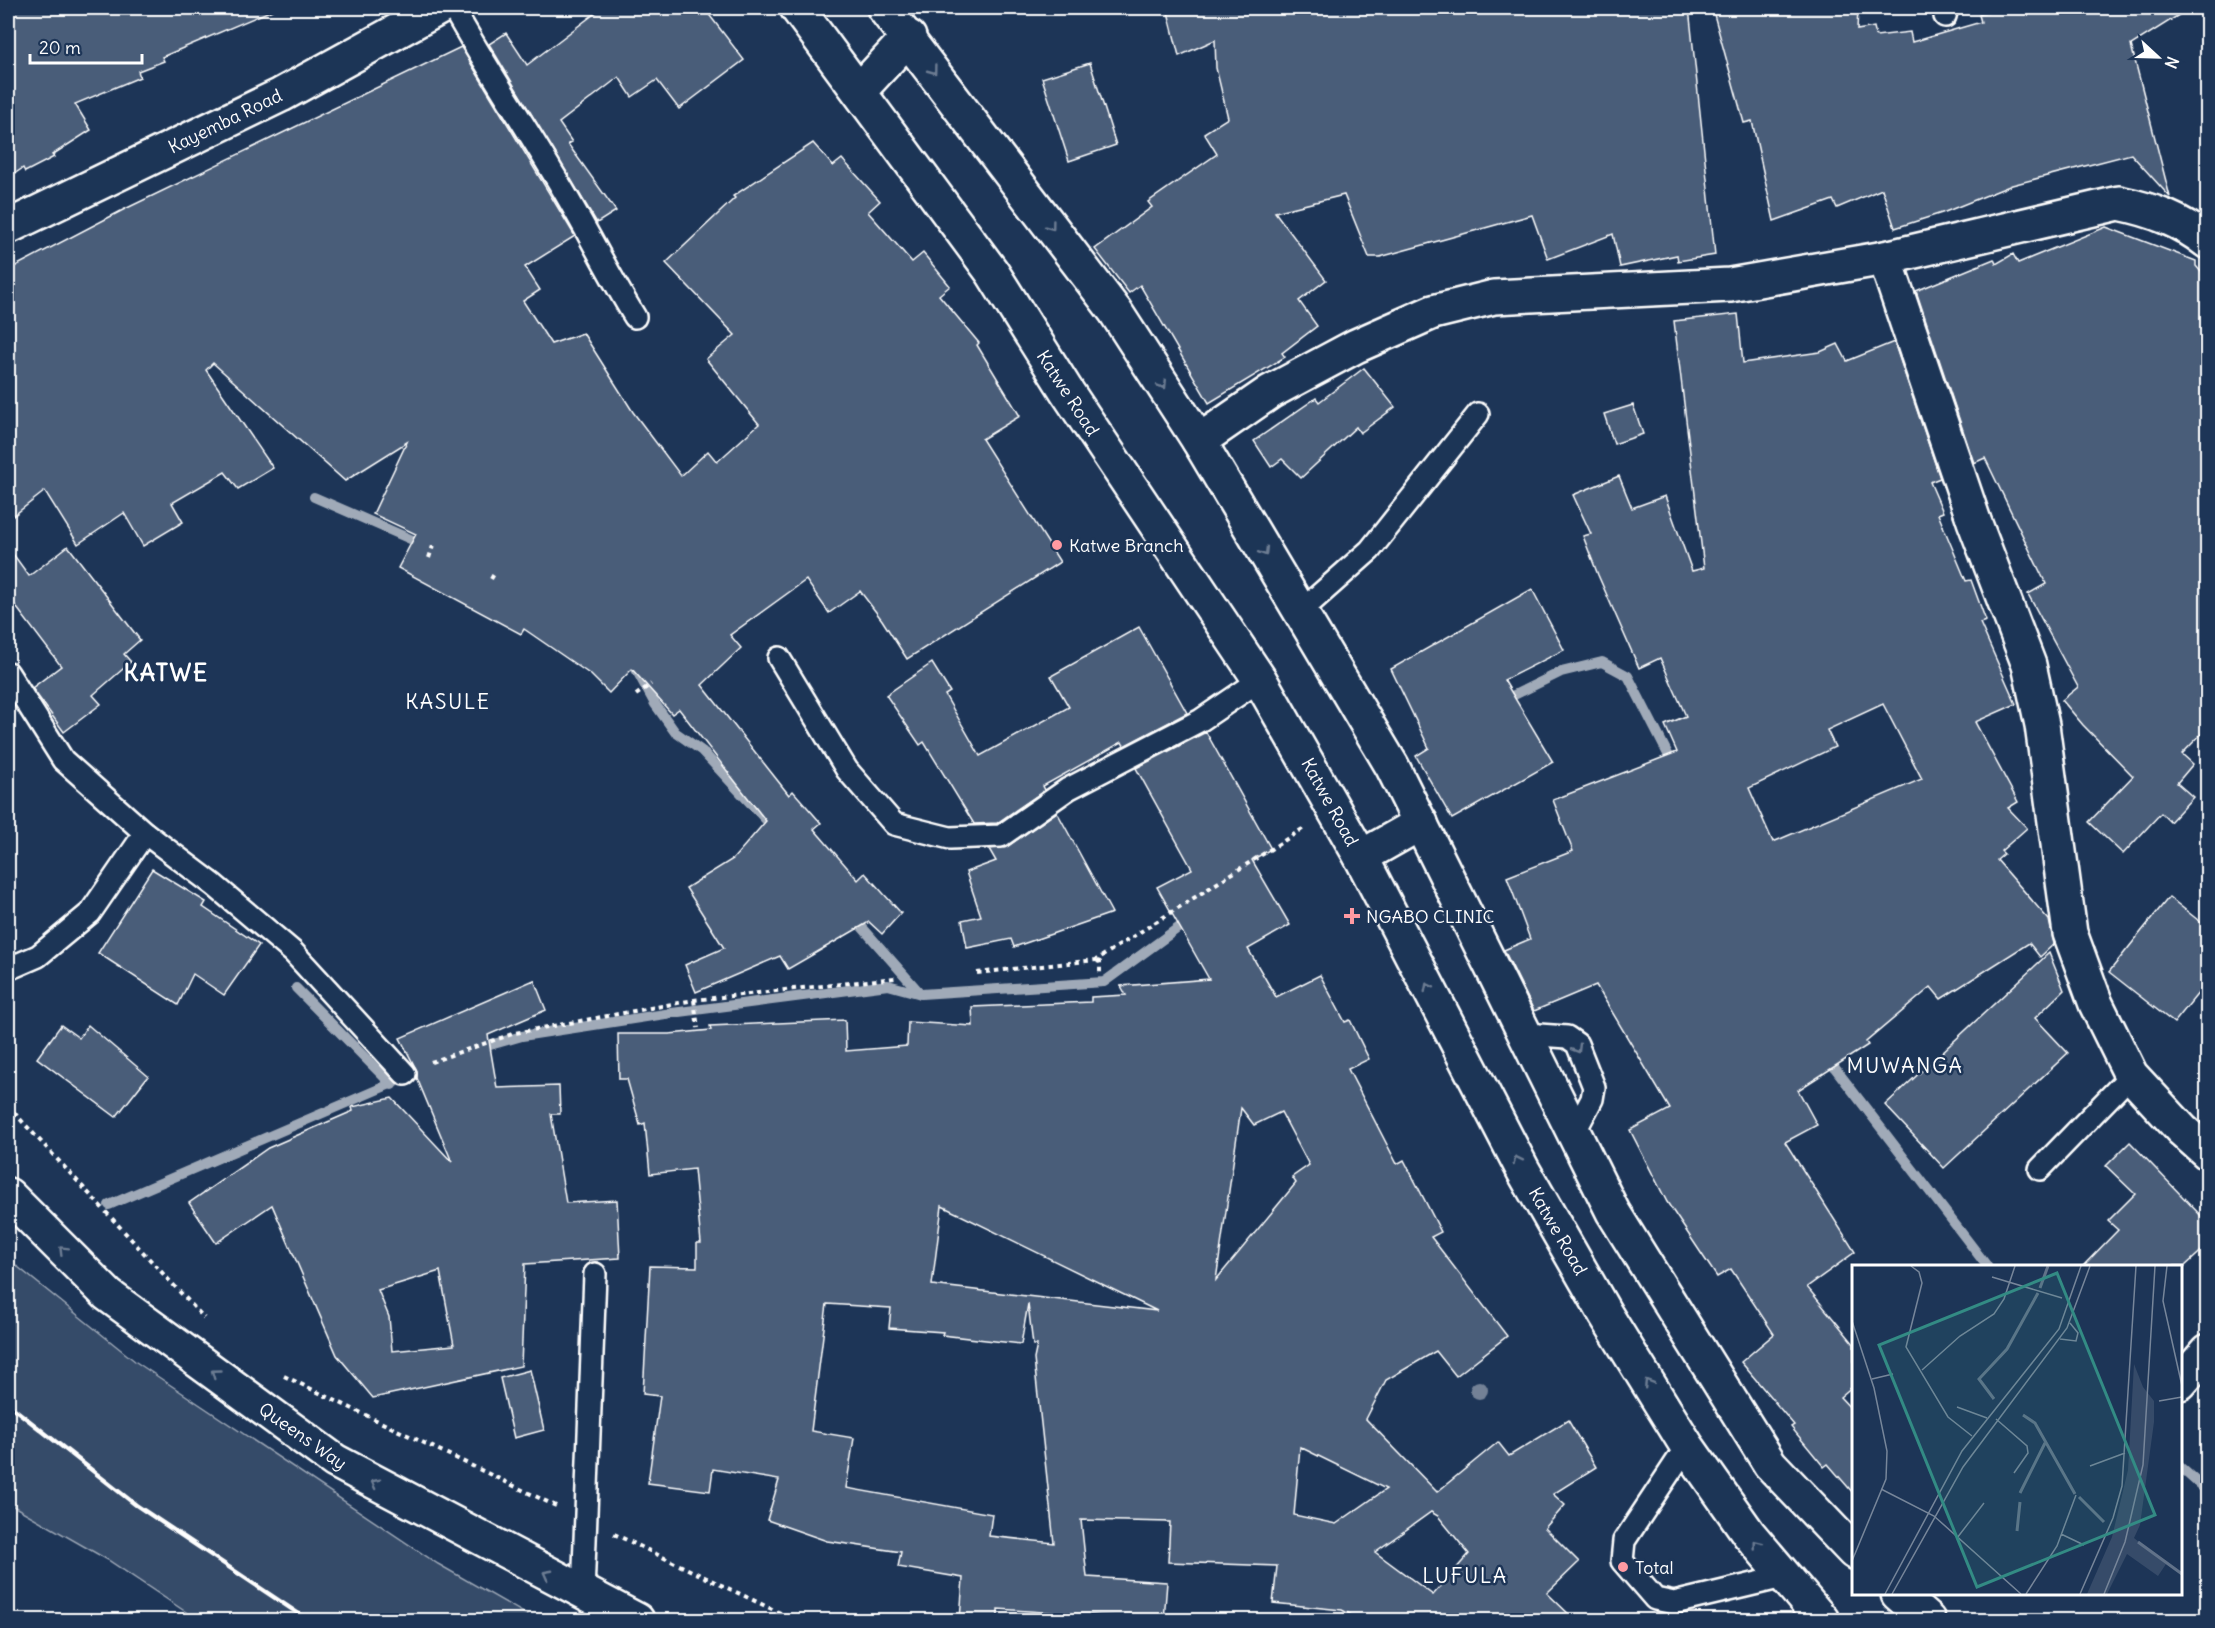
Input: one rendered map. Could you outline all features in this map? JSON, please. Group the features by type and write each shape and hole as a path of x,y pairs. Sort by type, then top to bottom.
{"main road":[{"name":"Kayemba Road","path":"8,227 280,95 439,8"},
{"name":"Katwe Road","path":"797,8 861,90 992,272 1066,390 1260,680 1361,856 1522,1170 1687,1446 1783,1577 1822,1620"},
{"path":"884,8 909,37 1115,311 1199,441 1392,766 1614,1212 1770,1464 1852,1550"},
{"path":"861,90 909,37"},
{"path":"1199,441 1270,392 1356,346 1433,312 1494,297 1730,285 1885,258 2119,203 2151,209 2187,226 2208,242"},
{"path":"1885,258 1974,521 2029,665 2042,725 2070,933 2096,1004 2131,1075 2182,1130 2208,1153"},
{"path":"1361,856 1420,823"},
{"name":"Queens Way","path":"8,1195 108,1295 335,1461 583,1594 637,1620"},
{"path":"2182,1382 2208,1351"},
{"path":"1900,1595 1928,1620"}],"lane":[{"path":"453,8 484,63 562,188 604,268 635,317"},
{"path":"1300,612 1370,550 1478,414"},
{"path":"780,658 847,770 894,824 950,838 1001,836 1068,789 1201,720 1260,680"},
{"path":"8,673 63,760 145,833 214,885 293,952 405,1074"},
{"path":"8,969 38,956 90,913 145,833"},
{"path":"2040,1169 2131,1075"},
{"path":"583,1594 595,1274"},
{"path":"1687,1446 1624,1541 1622,1561 1655,1599 1674,1603 1783,1577"}],"path":[{"path":"429,558 434,546"},
{"path":"491,579 494,574"},
{"path":"636,695 651,684"},
{"path":"977,973 1096,960 1335,808"},
{"path":"1096,960 1100,962 1100,975"},
{"path":"405,1074 460,1050 515,1033 694,1000 895,978"},
{"path":"694,1000 698,1028"},
{"path":"8,1106 205,1319"},
{"path":"279,1374 795,1620"}],"shaded area":[{"path":"8,1259 136,1362 438,1564 536,1620 198,1620 108,1560 8,1503"}],"building":[{"path":"8,8 277,8 162,57 164,61 138,71 140,77 75,104 91,130 52,155 54,157 25,172 23,168 8,178"},
{"path":"602,8 704,8 744,60 679,109 657,80 632,97 619,77 559,123 572,142 568,144 616,211 597,223 489,44 506,33 527,65"},
{"path":"1167,8 1689,8 1715,255 1678,261 1677,255 1620,267 1613,234 1548,259 1532,215 1380,257 1369,257 1344,195 1275,212 1326,280 1299,301 1317,326 1282,353 1285,357 1209,403 1140,285 1129,293 1095,249 1152,207 1148,202 1217,154 1204,133 1228,118 1216,68 1215,40 1179,56"},
{"path":"1754,8 1858,8 1857,30 1874,27 1876,36 1910,32 1912,42 1981,22 1979,15 2004,8 2190,8 2131,45 2170,197 2131,154 2012,185 1945,212 1895,228 1882,189 1837,208 1833,200 1774,221 1752,121 1744,123 1713,11"},
{"path":"461,47 575,236 525,267 540,290 523,301 551,344 583,333 633,412 681,476 708,451 717,462 759,424 706,359 735,335 666,263 735,198 733,196 813,143 833,166 842,159 880,201 868,212 912,262 923,253 950,286 939,295 979,343 977,345 1020,416 982,439 1060,562 907,659 860,591 829,613 806,580 730,635 741,648 702,685 789,795 793,791 821,823 814,829 858,880 865,873 901,913 882,934 869,922 788,969 780,956 696,992 685,965 724,948 686,888 733,859 766,821 679,709 672,714 632,669 609,693 591,675 524,629 521,634 398,568 416,534 373,514 407,442 345,481 213,363 206,370 273,468 238,489 225,472 172,503 183,522 143,546 124,513 78,544 45,491 8,520 8,270 123,210"},
{"path":"1090,63 1116,145 1069,161 1042,78"},
{"path":"2106,227 2196,261 2196,266 2208,280 2208,727 2182,754 2193,764 2177,783 2193,797 2170,822 2161,813 2123,854 2089,822 2133,776 2062,700 2078,687 2028,594 2046,584 1985,458 1974,463 1916,291 1994,259 1996,264 2013,254 2018,263"},
{"path":"1738,314 1743,363 1820,352 1838,344 1847,361 1894,342 1940,478 1930,482 1943,512 1938,514 1966,581 1971,580 1986,621 1980,623 2016,704 1975,722 2018,802 2008,808 2027,828 2001,851 2004,854 1997,860 2049,920 2054,944 2040,957 2029,943 1941,999 1931,987 1866,1042 1868,1045 1798,1090 1817,1125 1785,1142 1855,1252 1807,1287 1852,1342 1852,1387 1840,1397 1852,1410 1852,1492 1828,1464 1824,1467 1791,1427 1794,1425 1741,1362 1774,1334 1731,1269 1717,1277 1667,1202 1630,1130 1670,1109 1596,985 1534,1011 1504,950 1530,939 1507,877 1573,851 1553,800 1677,752 1665,725 1686,716 1660,658 1639,668 1583,536 1591,534 1573,495 1619,476 1632,508 1665,496 1692,571 1704,568 1674,321","holes":["1883,704 1922,779 1773,842 1749,788 1835,747 1827,730"]},
{"path":"1364,368 1395,407 1360,433 1356,427 1301,478 1282,459 1271,467 1254,441 1316,398 1319,402"},
{"path":"1633,405 1643,434 1614,444 1604,414"},
{"path":"68,546 140,640 124,654 131,662 93,695 101,704 64,732 32,688 61,666 8,596 8,547 29,576"},
{"path":"1532,589 1564,650 1504,680 1553,762 1452,819 1416,756 1429,748 1391,669"},
{"path":"1139,627 1187,713 1124,746 1122,742 1043,786 1045,790 997,823 974,824 924,742 920,745 886,695 932,663 950,692 945,695 980,756 1069,707 1051,676"},
{"path":"1206,732 1271,849 1252,860 1290,925 1248,949 1276,997 1320,975 1345,1022 1350,1020 1369,1059 1348,1069 1397,1164 1404,1160 1441,1232 1431,1237 1507,1336 1456,1376 1436,1351 1386,1380 1366,1419 1437,1492 1498,1442 1509,1456 1568,1420 1596,1467 1553,1494 1565,1505 1545,1528 1579,1562 1547,1593 1575,1620 1361,1620 1342,1610 1273,1603 1277,1566 1168,1562 1170,1522 1081,1520 1087,1577 1167,1582 1164,1620 998,1609 998,1620 960,1620 963,1578 898,1567 901,1552 827,1541 767,1520 779,1480 713,1469 710,1491 648,1483 660,1396 643,1394 650,1266 697,1267 697,1243 701,1243 694,1169 650,1174 645,1123 640,1125 627,1079 619,1079 618,1034 669,1034 711,1030 710,1026 845,1020 846,1051 907,1046 908,1022 973,1026 972,1007 1091,1002 1091,997 1126,995 1121,986 1209,979 1157,887 1192,869 1136,768","holes":["1241,1108 1254,1125 1281,1112 1309,1165 1292,1177 1296,1183 1216,1280","942,1206 1157,1311 932,1285","827,1304 891,1308 889,1328 943,1332 942,1335 1021,1344 1028,1304 1033,1345 1037,1345 1034,1359 1054,1543 989,1536 992,1514 846,1488 854,1438 811,1431","1300,1447 1386,1489 1336,1524 1294,1515","1431,1512 1438,1516 1469,1554 1433,1595 1375,1552"]},
{"path":"1057,812 1112,913 1014,947 1011,939 967,948 962,920 981,916 966,872 996,861 989,849 1008,846"},
{"path":"152,869 206,902 203,907 259,945 224,995 193,974 178,1005 98,953"},
{"path":"2169,897 2208,928 2208,981 2174,1023 2109,972"},
{"path":"2049,953 2064,990 2035,1018 2068,1053 1944,1168 1885,1105"},
{"path":"534,980 546,1010 488,1035 497,1088 559,1086 560,1114 551,1114 566,1203 617,1200 620,1258 525,1264 521,1366 373,1398 337,1355 272,1205 216,1243 189,1203 268,1148 353,1111 352,1107 392,1098 452,1162 417,1078 417,1071 400,1038","holes":["440,1271 454,1345 392,1351 389,1317 378,1290"]},
{"path":"61,1025 79,1038 88,1025 148,1076 116,1117 37,1058"},
{"path":"2130,1142 2208,1223 2208,1245 2185,1266 2084,1265 2118,1230 2108,1221 2135,1194 2106,1166"},
{"path":"530,1370 544,1430 514,1438 500,1378"}],"waterway":[{"path":"314,497 424,545"},
{"path":"1502,701 1561,672 1602,662 1628,676 1674,766"},
{"path":"636,669 655,704 675,732 702,751 769,823"},
{"path":"854,918 921,994"},
{"path":"476,1049 522,1036 672,1013 888,985 921,994 1104,982 1189,920"},
{"path":"296,988 392,1085"},
{"path":"1825,1055 1986,1265"},
{"path":"109,1205 409,1076"},
{"path":"2182,1469 2208,1492"}],"railway":[{"path":"8,1404 136,1505 308,1620"}],"place":[{"name":"Katwe Branch","path":"1057,545"},
{"name":"NGABO CLINIC","path":"1352,916"},
{"name":"Total","path":"1623,1567"}],"district":[{"name":"KATWE","path":"166,672"},
{"name":"KASULE","path":"448,701"},
{"name":"MUWANGA","path":"1905,1065"},
{"name":"LUFULA","path":"1465,1575"}]}
